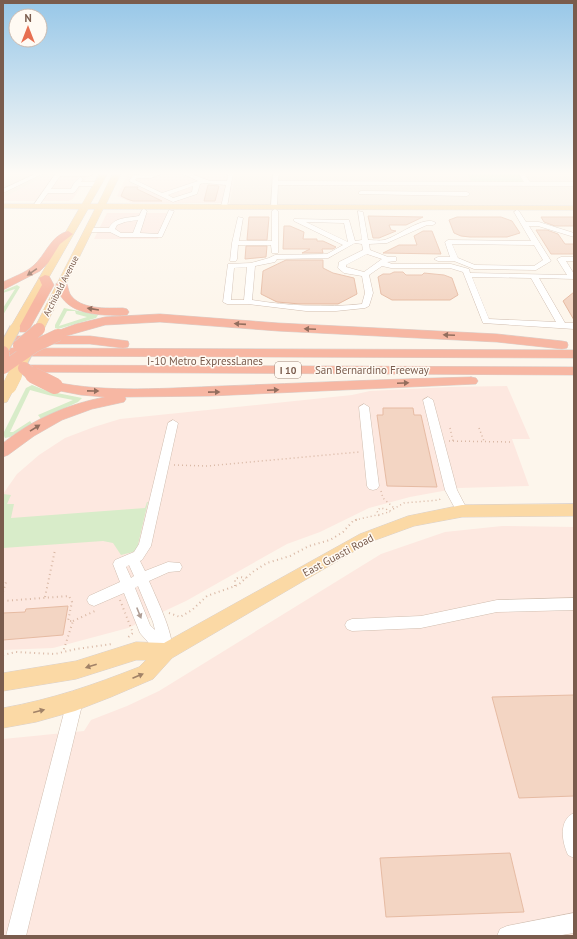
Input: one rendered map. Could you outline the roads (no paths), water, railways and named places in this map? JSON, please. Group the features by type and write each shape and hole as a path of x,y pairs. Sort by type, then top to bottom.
{"highway":[{"path":"3,287 36,269 44,261 56,242 68,234"},
{"path":"45,278 48,285 19,328 21,355 37,378 66,389 87,391 194,392 275,390 358,384 554,379 574,376"},
{"path":"62,284 66,296 70,301 79,306 98,310 146,314 160,318"},
{"path":"3,368 21,355 58,335 80,327 105,321 160,318 278,327 497,338 573,348"},
{"path":"3,351 3,360 21,355 39,329"},
{"path":"3,340 90,340 130,345"},
{"path":"3,344 573,348"},
{"name":"I-10 Metro ExpressLanes","path":"3,351 573,348"},
{"name":"I-10 Metro ExpressLanes","path":"3,360 574,362"},
{"name":"San Bernardino Freeway","path":"3,368 574,371"},
{"path":"3,451 45,422 70,411 89,405 129,398 169,396 194,392"}],"main road":[{"name":"Archibald Avenue","path":"45,278 78,217"},
{"name":"Archibald Avenue","path":"39,329 96,217"},
{"path":"3,351 19,328"},
{"path":"3,399 21,355"},
{"name":"East Guasti Road","path":"3,718 36,712 74,701 146,673 166,652 365,538 413,520 462,511 574,510"},
{"path":"3,682 76,670 136,651 166,652"}],"street":[{"path":"111,230 114,224 134,217"},
{"path":"136,235 142,217"},
{"path":"89,230 111,230 120,235 160,236 168,217"},
{"path":"274,217 275,256 272,260 251,266 231,266 227,302 248,302 280,307 341,310 365,306 369,294 365,274"},
{"path":"360,217 367,251 391,266 451,266 468,270 534,276 573,277"},
{"path":"468,270 474,268 536,268 547,261 520,217"},
{"path":"233,259 240,218"},
{"path":"350,244 296,220 360,221"},
{"path":"347,221 350,244"},
{"path":"275,256 328,256 350,244 385,242 426,223 433,223"},
{"path":"524,224 539,224 574,235"},
{"path":"536,242 448,242 455,259 468,270 486,321 574,326"},
{"path":"235,243 275,243"},
{"path":"367,251 342,264 342,268 347,271 365,274 385,261 455,259"},
{"path":"573,277 561,259 574,259"},
{"path":"542,264 549,276"},
{"path":"248,302 251,266"},
{"path":"534,276 562,325"},
{"path":"428,400 451,490 462,511"},
{"path":"364,407 373,486"},
{"path":"166,652 145,629 123,592 119,564 133,559 143,552 173,423"},
{"path":"133,559 160,622 166,652"},
{"path":"96,605 123,592 142,579 168,567 176,567"},
{"path":"352,625 420,622 497,606 574,604"},
{"path":"16,936 74,701"},
{"path":"574,822 571,826 574,849"},
{"path":"507,936 574,923"}]}
